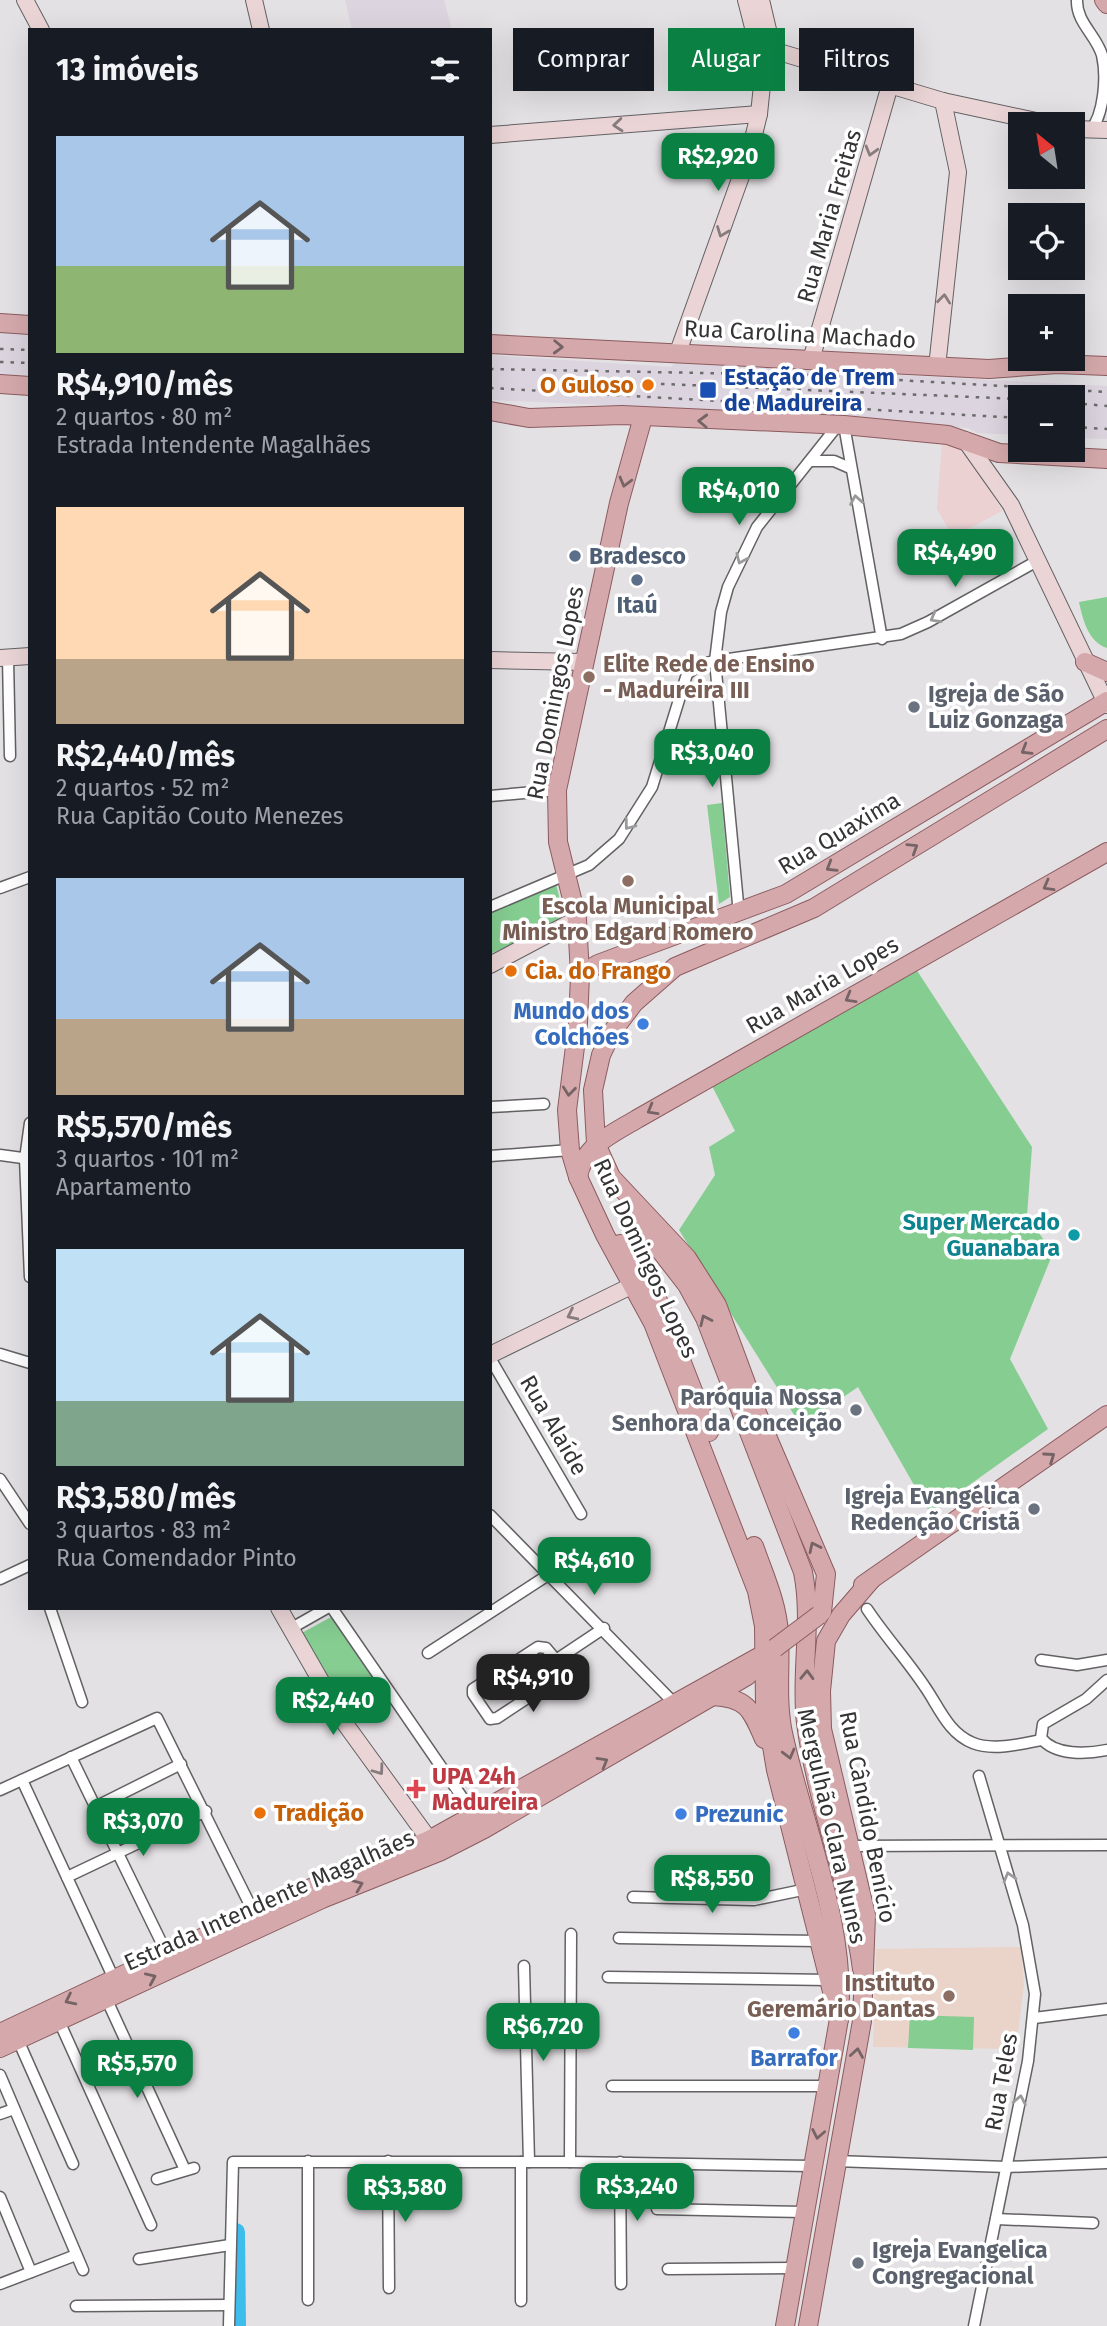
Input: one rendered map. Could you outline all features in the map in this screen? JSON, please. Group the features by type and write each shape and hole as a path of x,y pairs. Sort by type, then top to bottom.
{"main road":[{"path":"0,323 28,325"},
{"name":"Rua Carolina Machado","path":"492,344 937,367 1107,366"},
{"path":"0,384 28,386"},
{"path":"492,411 529,418 576,414 841,425 948,435 999,453 1107,459"},
{"name":"Rua Domingos Lopes","path":"643,416 619,503 557,790 558,842 577,919 580,975 578,1023 567,1110 570,1150 578,1177 600,1224 653,1323 757,1591 769,1652"},
{"path":"1086,662 1107,672"},
{"name":"Rua Quaxima","path":"580,975 598,964 739,914 804,884 1107,702"},
{"path":"1066,726 1078,729 1082,744 1107,730"},
{"name":"Rua Domingos Lopes","path":"821,1613 826,1574 757,1413 717,1305 687,1258 611,1177 596,1144 593,1110 596,1072 605,1043 624,1014 660,977 675,967 814,908 1082,744"},
{"name":"Rua Maria Lopes","path":"578,1177 582,1160 596,1144 1107,852"},
{"name":"Mergulhão Clara Nunes","path":"611,1177 624,1205 687,1285 705,1318 803,1572 808,1602 808,1735 852,1909 862,1969"},
{"name":"Mergulhão Clara Nunes","path":"600,1224 624,1248 655,1293 773,1598 779,1634 778,1705 833,1930 841,1979 839,2019"},
{"path":"785,2326 839,2019 833,2004 820,1941 776,1770 765,1705 769,1652 1107,1415"},
{"name":"Rua Cândido Benício","path":"808,2326 835,2161 862,2021 866,1915 852,1846 822,1729 823,1659 826,1641 834,1625 872,1579"},
{"name":"Estrada Intendente Magalhães","path":"0,2048 479,1823 713,1696 756,1669 769,1652"},
{"name":"Estrada Intendente Magalhães","path":"479,1823 674,1703 769,1652"},
{"path":"713,1696 739,1700 750,1710 776,1770"},
{"name":"Estrada Intendente Magalhães","path":"0,2033 254,1913 434,1846"}],"street":[{"path":"25,0 40,28"},
{"path":"254,0 261,28"},
{"path":"746,0 753,28"},
{"path":"761,0 768,28"},
{"path":"1077,0 1078,14 1102,56 1105,95 1100,116 1090,132"},
{"path":"678,352 736,195 759,114 761,91"},
{"name":"Rua Maria Freitas","path":"811,360 888,91"},
{"path":"910,91 1008,115"},
{"path":"937,367 958,172 943,101"},
{"path":"492,135 759,114"},
{"path":"1085,131 1107,130"},
{"path":"739,914 715,662 716,640 728,587 757,527 841,425"},
{"path":"841,425 881,639"},
{"path":"965,440 1011,505 1107,702"},
{"path":"810,461 834,461 850,468"},
{"path":"492,906 567,877 603,855 635,817 660,766 687,674 701,664 881,639 928,622 1037,561"},
{"path":"10,757 4,658 28,656"},
{"path":"492,660 583,662"},
{"path":"492,796 557,790"},
{"path":"0,888 28,878"},
{"path":"492,964 577,919"},
{"path":"492,1107 544,1104"},
{"path":"492,1156 570,1150"},
{"path":"0,1156 28,1159"},
{"path":"492,1356 633,1285"},
{"path":"0,1354 28,1362"},
{"name":"Rua Alaíde","path":"492,1360 581,1514"},
{"path":"0,1479 28,1521"},
{"path":"492,1517 604,1628 674,1703"},
{"path":"0,1579 28,1566"},
{"path":"428,1653 548,1575"},
{"path":"867,1609 924,1685 949,1726 963,1738 975,1745 1020,1745 1041,1740 1077,1753 1107,1750"},
{"path":"51,1610 82,1703"},
{"path":"280,1610 346,1725 434,1846"},
{"path":"290,1629 326,1610"},
{"path":"331,1610 479,1823"},
{"path":"556,1660 604,1628"},
{"path":"544,1647 556,1660 561,1672 560,1678 494,1720 488,1717 473,1694 476,1685 533,1649 544,1647"},
{"path":"1041,1660 1077,1665 1107,1660"},
{"path":"1041,1740 1043,1724 1086,1699 1107,1680"},
{"path":"0,1790 157,1718 206,1811 254,1913"},
{"path":"71,1757 167,1954"},
{"path":"97,1806 181,1764"},
{"name":"Rua Teles","path":"974,2326 1034,2018 1032,1964 979,1776"},
{"path":"22,1780 114,1979"},
{"path":"67,1877 206,1811"},
{"path":"852,1846 1107,1845"},
{"path":"633,1897 754,1900 807,1889"},
{"path":"570,2161 571,1934"},
{"path":"619,1938 820,1941"},
{"path":"520,2301 525,2162 524,1966"},
{"path":"608,1977 829,1980"},
{"path":"106,1998 189,2169 157,2179"},
{"path":"1034,2018 1107,2010"},
{"path":"59,2021 151,2225"},
{"path":"18,2040 73,2164"},
{"path":"0,2075 83,2270"},
{"path":"612,2086 826,2086"},
{"path":"0,2115 14,2109"},
{"path":"308,2161 308,2300"},
{"path":"388,2161 389,2288"},
{"path":"229,2326 233,2162 570,2161 812,2166"},
{"path":"835,2161 1007,2167 1107,2162"},
{"path":"620,2162 621,2284"},
{"path":"0,2197 31,2272"},
{"path":"657,2209 804,2212"},
{"path":"996,2219 1093,2223"},
{"path":"139,2259 230,2245"},
{"path":"0,2284 76,2255"},
{"path":"668,2269 794,2268"},
{"path":"76,2306 229,2305"}],"shaded area":[{"path":"345,0 444,0 451,28 352,28"},
{"path":"0,332 28,333 28,376 0,374"},
{"path":"492,355 671,367 675,363 1107,386 1107,439 1085,438 1085,385 1008,385 1008,434 977,433 968,428 685,411 680,408 492,400"},
{"path":"942,442 954,443 984,478 1002,511 953,537 937,509"},
{"name":"Instituto Geremário Dantas","path":"1021,1947 1024,1984 1016,2049 873,2047 876,1949"}],"green space":[{"path":"1107,597 1107,648 1091,636 1079,602"},
{"path":"722,803 730,897 719,904 707,805"},
{"path":"556,884 565,920 492,953 492,909"},
{"path":"914,966 1032,1147 1027,1216 1053,1253 1010,1359 1048,1429 930,1513 858,1387 801,1426 679,1230 715,1175 709,1147 735,1131 710,1082"},
{"path":"333,1616 381,1687 346,1709 298,1635"},
{"path":"910,2015 974,2017 973,2050 908,2048"}],"waterway":[{"path":"236,2232 237,2326"}],"railway":[{"path":"0,349 28,350"},
{"path":"0,362 28,363"},
{"path":"492,369 810,375 1107,392"},
{"path":"640,383 1008,398"},
{"path":"492,388 1008,417"},
{"path":"1085,404 1107,406"},
{"path":"1085,428 1107,429"}],"place":[{"name":"O Guloso","path":"648,385"},
{"name":"Estação de Trem de Madureira","path":"708,390"},
{"name":"Bradesco","path":"575,556"},
{"name":"Itaú","path":"637,580"},
{"name":"Elite Rede de Ensino - Madureira III","path":"589,677"},
{"name":"Igreja de São Luiz Gonzaga","path":"914,707"},
{"name":"Escola Municipal Ministro Edgard Romero","path":"628,881"},
{"name":"Cia. do Frango","path":"511,971"},
{"name":"Mundo dos Colchões","path":"643,1024"},
{"name":"Super Mercado Guanabara","path":"1074,1235"},
{"name":"Paróquia Nossa Senhora da Conceição","path":"856,1410"},
{"name":"Igreja Evangélica Redenção Cristã","path":"1034,1509"},
{"name":"UPA 24h Madureira","path":"416,1789"},
{"name":"Tradição","path":"260,1813"},
{"name":"Prezunic","path":"681,1814"},
{"name":"Instituto Geremário Dantas","path":"949,1996"},
{"name":"Barrafor","path":"794,2033"},
{"name":"Igreja Evangelica Congregacional","path":"858,2263"}]}
